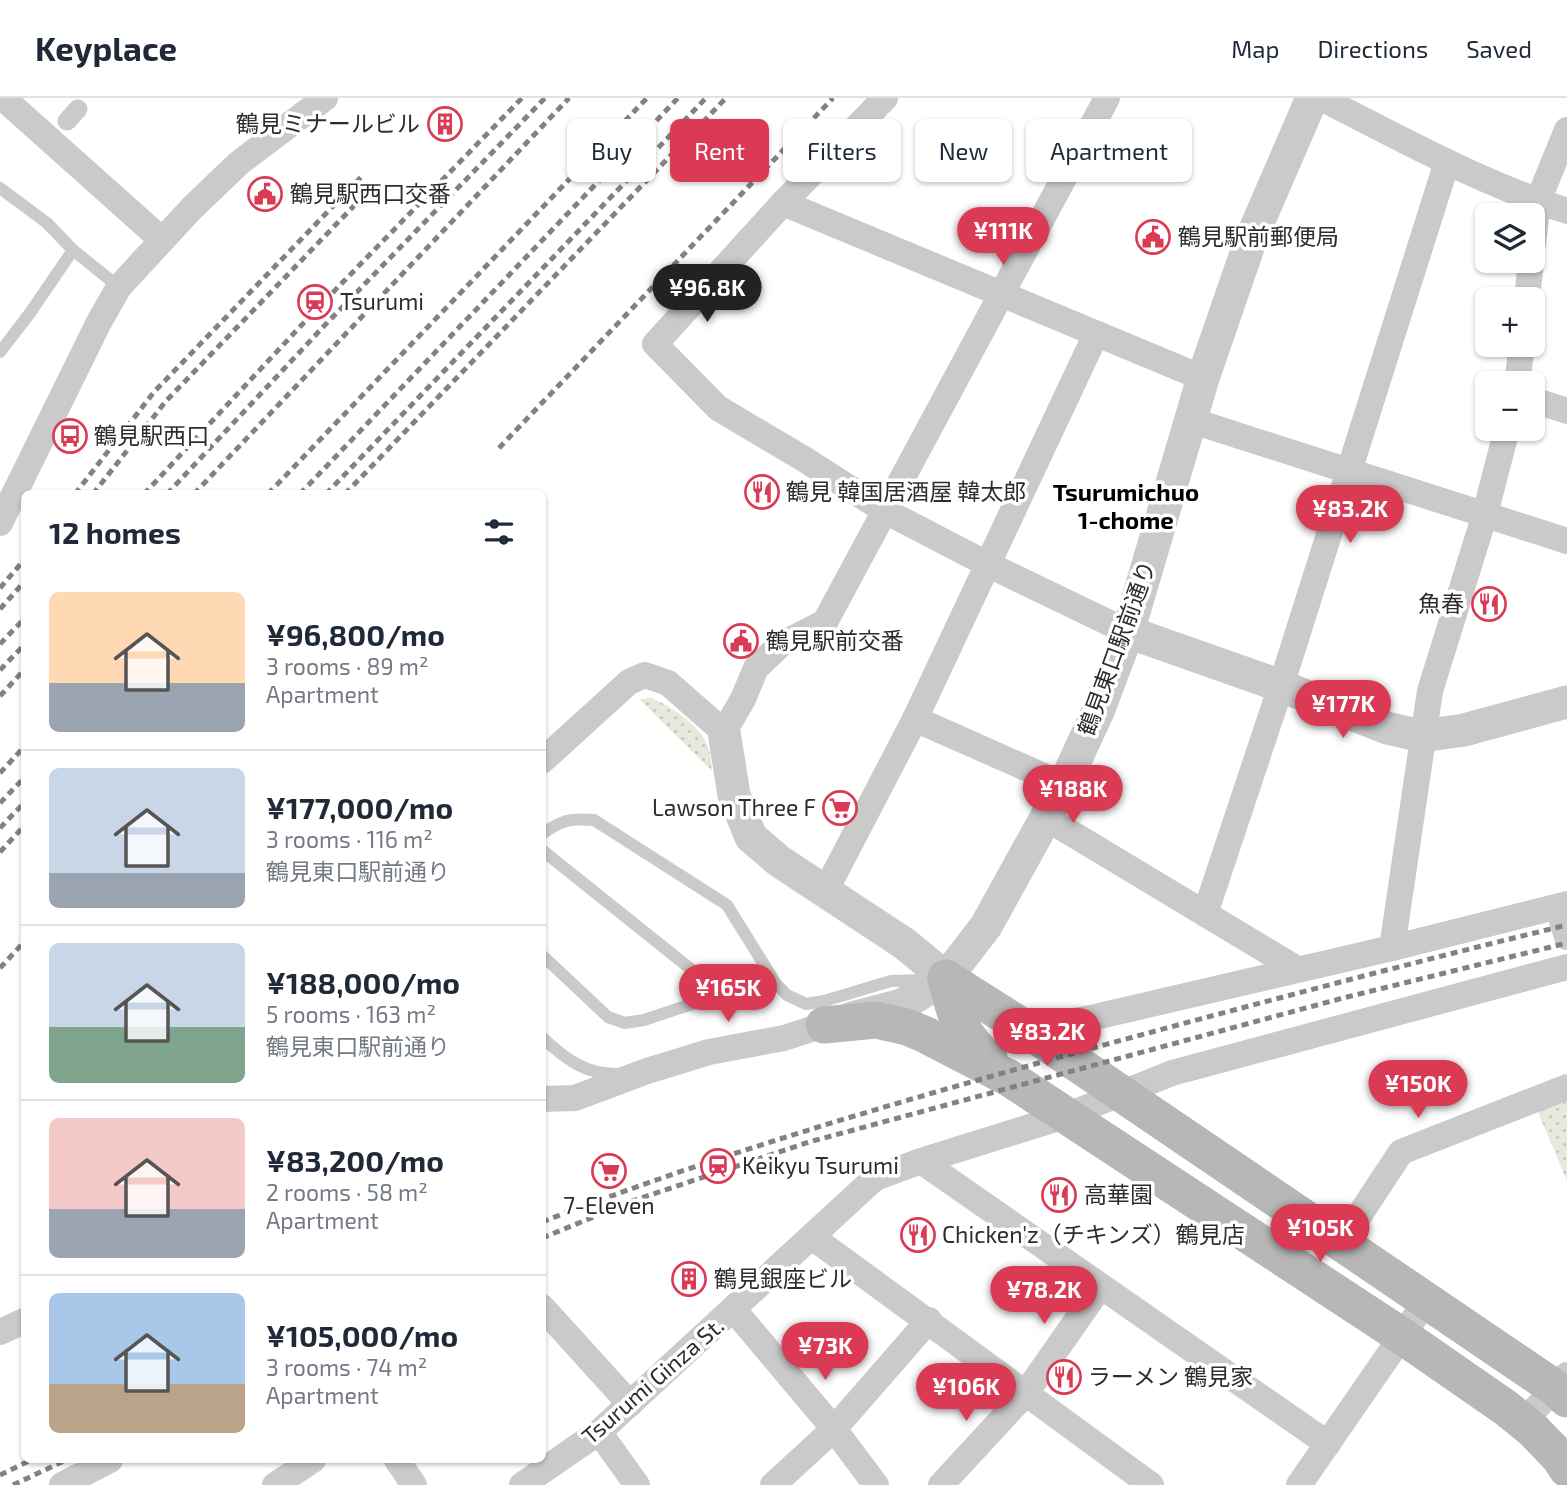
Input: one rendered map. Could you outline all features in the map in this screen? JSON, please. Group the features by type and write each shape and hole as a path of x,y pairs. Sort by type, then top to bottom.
{"main road":[{"path":"946,978 1026,1029 1426,1301 1563,1387"},
{"path":"946,978 956,1019 974,1046 1009,1078"},
{"path":"824,1025 876,1020 907,1027 1009,1078 1402,1336 1523,1422 1560,1458 1567,1469"}],"street":[{"path":"3,98 162,240"},
{"path":"0,523 119,287 239,163 324,98"},
{"path":"885,98 783,203 655,344 718,408 885,511 1128,632 1281,686 1387,728 1422,736 1465,730 1567,702"},
{"path":"546,1099 575,1098 647,1070 709,1052 784,1038 902,1005 946,978 905,944 779,860 751,837 734,795 724,732 743,699 756,668 780,645 825,622 1107,98"},
{"name":"鶴見東口駅前通り","path":"946,978 986,926 1065,785 1098,709 1128,632 1203,378 1251,239 1312,98"},
{"path":"1321,98 1447,162 1567,211"},
{"path":"1538,201 1567,130"},
{"path":"1205,914 1281,686 1447,162"},
{"path":"783,203 1203,378"},
{"path":"825,890 915,719 1096,334"},
{"path":"1545,404 1567,411"},
{"path":"1190,420 1567,541"},
{"path":"1392,948 1430,691 1485,513 1504,441"},
{"path":"546,757 629,682 645,675 668,683 724,732"},
{"path":"915,719 1065,785"},
{"path":"1046,818 1297,969"},
{"path":"1026,1029 1091,1018 1392,948 1562,905 1567,937"},
{"name":"Tsurumi Ginza St.","path":"522,1485 599,1432 875,1178 1068,1115 1172,1073 1566,970"},
{"path":"1340,1242 1401,1152 1567,1087"},
{"path":"922,1161 1328,1444"},
{"path":"812,1237 1151,1485"},
{"path":"941,1485 1026,1393 1101,1287"},
{"path":"1299,1485 1426,1301"},
{"path":"734,1310 834,1429 876,1485"},
{"path":"546,1311 630,1404"},
{"path":"773,1485 834,1429 929,1320"},
{"path":"0,1332 21,1322"},
{"path":"1523,1422 1563,1387"},
{"path":"599,1432 637,1485"},
{"path":"69,1484 105,1463"},
{"path":"275,1485 308,1463"},
{"path":"399,1463 414,1485"}],"lane":[{"path":"0,188 47,223 73,250 119,287"},
{"path":"0,352 73,250"},
{"path":"546,831 558,823 576,818 594,820 727,905 776,984 787,995 806,1003 824,1001 891,981 946,978"},
{"path":"546,853 722,994"},
{"path":"546,959 608,1017 625,1023 644,1020 722,994 776,984"},
{"path":"546,1040 574,1064 594,1072 615,1074 647,1070"}],"shaded area":[{"path":"652,698 677,712 700,732 709,749 712,771 639,699"},
{"path":"1567,1100 1567,1181 1538,1112"}],"railway":[{"path":"148,490 311,315 522,98"},
{"path":"171,490 324,326 545,98"},
{"path":"198,490 569,98"},
{"path":"272,490 647,98"},
{"path":"304,490 678,98"},
{"path":"330,490 706,98"},
{"path":"349,490 726,98"},
{"path":"499,448 833,98"},
{"path":"78,490 154,392 364,174"},
{"path":"96,490 166,401 374,185"},
{"path":"0,588 21,564"},
{"path":"0,609 21,585"},
{"path":"0,644 21,622"},
{"path":"0,670 21,648"},
{"path":"0,696 21,673"},
{"path":"0,773 21,750"},
{"path":"0,803 21,781"},
{"path":"0,828 21,806"},
{"path":"0,852 21,829"},
{"path":"546,1220 749,1149 959,1085 1274,999 1567,925"},
{"path":"546,1236 635,1200 809,1142 1343,998 1567,943"},
{"path":"0,968 21,945"},
{"path":"0,1475 25,1463"},
{"path":"13,1485 60,1463"}],"place":[{"name":"鶴見ミナールビル","path":"445,124"},
{"name":"鶴見駅西口交番","path":"265,194"},
{"name":"鶴見駅前郵便局","path":"1153,237"},
{"name":"Tsurumi","path":"315,302"},
{"name":"鶴見駅西口","path":"70,436"},
{"name":"鶴見 韓国居酒屋 韓太郎","path":"762,492"},
{"name":"魚春","path":"1489,604"},
{"name":"鶴見駅前交番","path":"741,641"},
{"name":"Lawson Three F","path":"840,808"},
{"name":"Keikyu Tsurumi","path":"718,1166"},
{"name":"7-Eleven","path":"609,1171"},
{"name":"高華園","path":"1059,1195"},
{"name":"Chicken'z（チキンズ）鶴見店","path":"918,1235"},
{"name":"鶴見銀座ビル","path":"689,1279"},
{"name":"ラーメン 鶴見家","path":"1064,1377"}],"district":[{"name":"Tsurumichuo 1-chome","path":"1126,507"}]}
